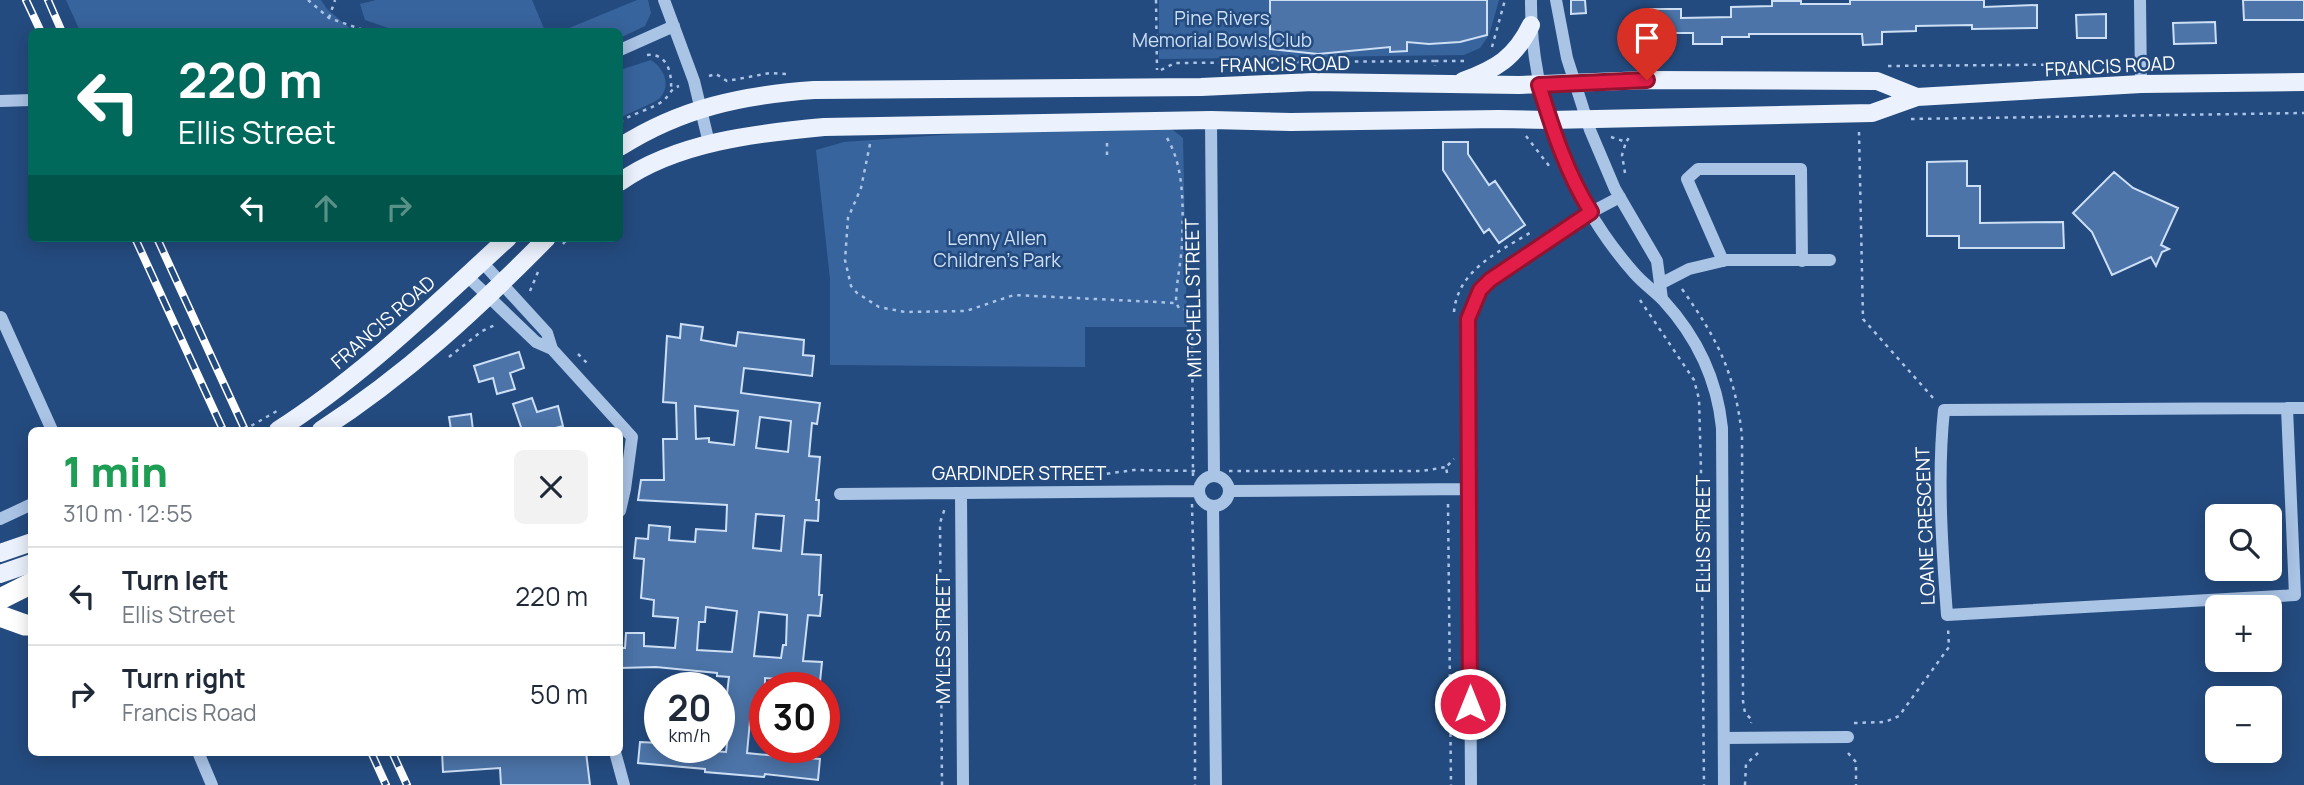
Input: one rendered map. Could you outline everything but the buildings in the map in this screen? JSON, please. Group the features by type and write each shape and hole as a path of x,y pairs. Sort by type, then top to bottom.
{"highway":[{"path":"0,599 28,585"},
{"path":"0,616 28,625"}],"main road":[{"path":"1453,84 1487,72 1506,60 1517,49 1531,25"},
{"name":"FRANCIS ROAD","path":"623,145 666,122 702,108 757,95 814,90 1200,87 1313,82 1539,85 1647,80 1877,81 1917,97"},
{"name":"FRANCIS ROAD","path":"623,179 655,163 709,144 775,132 824,127 1211,120 1550,120 1588,124 1872,113 1917,97 2141,84 2304,82"},
{"name":"FRANCIS ROAD","path":"280,423 351,379 383,354 504,242"},
{"path":"325,427 394,379 435,346 488,298 543,242"},
{"path":"0,553 28,543"},
{"path":"0,574 28,564"}],"street":[{"path":"664,0 702,108 709,144"},
{"name":"ELLIS STREET","path":"1531,0 1531,25 1539,85 1558,146 1577,189 1635,275 1662,299 1702,353 1719,402 1724,785"},
{"name":"ELLIS STREET","path":"1556,0 1567,58 1588,124 1602,163 1657,261 1662,299"},
{"path":"2140,0 2141,84"},
{"path":"623,49 674,26"},
{"path":"0,101 28,100"},
{"name":"MITCHELL STREET","path":"1211,120 1214,473"},
{"path":"1723,261 1687,178 1698,169 1801,169 1802,261"},
{"path":"1471,785 1468,319 1480,290 1503,269 1591,212 1620,197"},
{"path":"1660,284 1689,269 1723,261 1830,260"},
{"path":"482,262 547,333 552,349"},
{"path":"467,275 536,342 552,349 623,427"},
{"path":"1,317 51,427"},
{"name":"LOANE CRESCENT","path":"1944,410 1941,438 1947,615 2295,595 2287,408"},
{"path":"1944,410 2304,408"},
{"path":"623,427 632,437 623,498"},
{"path":"1214,473 1222,479 1229,491 1222,503 1213,506 1205,503 1196,491 1205,479 1214,473"},
{"path":"1229,491 1468,489"},
{"name":"GARDINDER STREET","path":"840,494 1196,491"},
{"name":"MYLES STREET","path":"955,493 963,785"},
{"path":"0,519 28,506"},
{"path":"1213,506 1216,785"},
{"path":"1724,738 1847,737"},
{"path":"200,756 212,785"},
{"path":"616,756 624,785"}],"path":[{"path":"309,0 328,18 357,28"},
{"path":"328,18 335,0"},
{"path":"1156,0 1157,71"},
{"path":"1490,51 1504,0"},
{"path":"642,57 654,55 665,61 669,68 671,89"},
{"path":"1435,61 1471,61"},
{"path":"1880,66 2140,64"},
{"path":"1909,119 2304,113"},
{"path":"1588,124 1626,142 1634,132"},
{"path":"1107,130 1107,155"},
{"path":"1160,130 1175,153 1180,177 1182,244 1176,303 1179,308 1192,311 1193,471 1196,491 1195,785"},
{"path":"1859,132 1863,319 1944,410"},
{"path":"871,143 861,188 848,218 845,260 851,286 879,307 905,312 965,312 1014,295 1176,303"},
{"path":"1544,159 1558,146"},
{"path":"1638,297 1693,380 1699,399 1704,785"},
{"path":"259,427 280,423"},
{"path":"1084,477 1134,470 1214,473 1422,471 1446,467"},
{"path":"942,785 940,523 955,493"},
{"path":"1856,785 1856,762 1848,752 1847,723 1891,721 1905,709 1949,647 1947,615"},
{"path":"1752,720 1757,724"},
{"path":"1745,785 1746,764 1762,751"}],"green space":[{"path":"66,0 321,0 327,9 349,28 79,28"},
{"path":"376,0 532,0 544,28 388,28 365,20 360,4"},
{"path":"637,0 648,0 651,13 645,26 623,37 623,28 569,28"},
{"name":"Pine Rivers Memorial Bowls Club","path":"1159,0 1499,0 1489,35 1480,48 1464,55 1159,59"},
{"path":"651,60 659,67 666,82 660,98 623,117 623,69"},
{"name":"Lenny Allen Children's Park","path":"1164,123 1183,138 1187,327 1085,327 1085,367 830,365 830,279 816,150 844,142"}],"railway":[{"path":"26,0 39,28"},
{"path":"48,0 60,28"},
{"path":"137,242 222,427"},
{"path":"159,242 244,427"},
{"path":"373,756 386,785"},
{"path":"394,756 407,785"}],"route":[{"path":"1470,704 1468,319 1480,290 1490,280 1591,212 1577,189 1558,146 1539,85 1647,80"}]}
